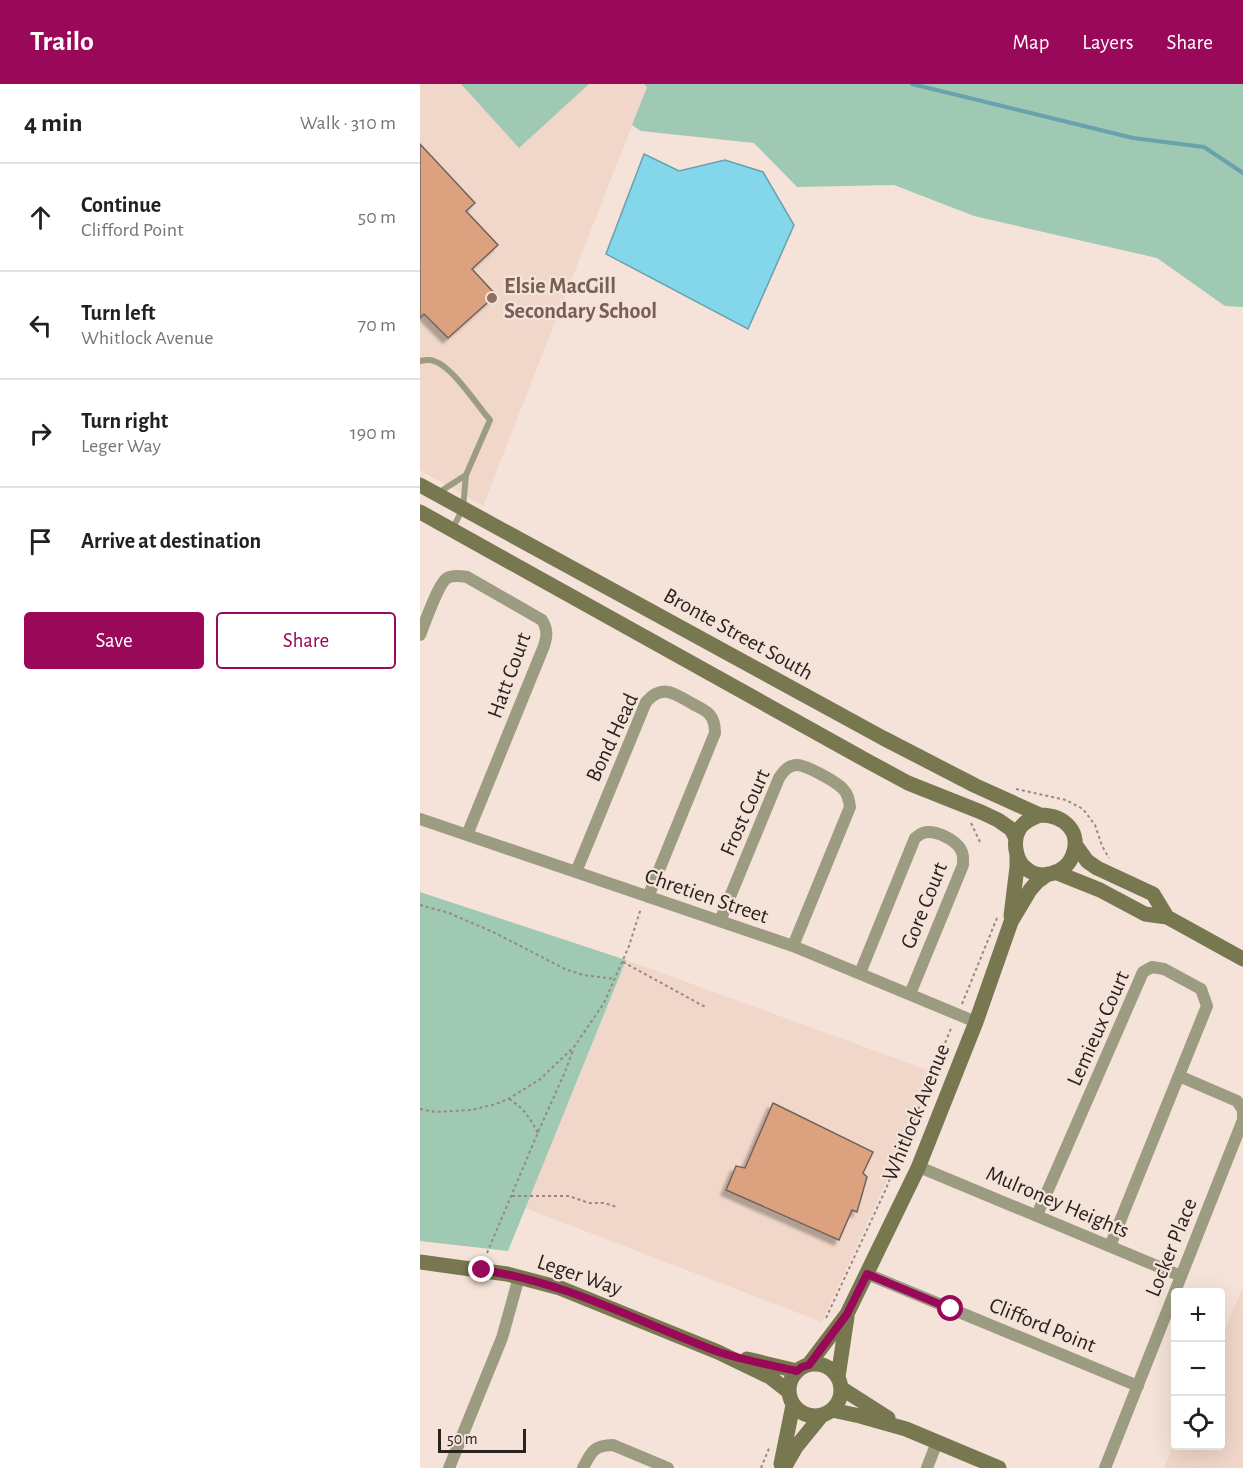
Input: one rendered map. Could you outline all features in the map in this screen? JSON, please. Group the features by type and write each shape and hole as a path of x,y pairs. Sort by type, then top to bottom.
{"main road":[{"name":"Bronte Street South","path":"420,485 883,738 975,786 1040,815"},
{"path":"420,512 908,783 1000,822 1011,829 1020,861 1028,870 1039,874 1062,869 1071,860 1075,850 1075,838 1062,819 1051,815 1040,815 1029,819 1020,828 1017,846"},
{"path":"1075,844 1087,861 1097,868 1154,894 1167,917"},
{"name":"Whitlock Avenue","path":"803,1368 847,1314 919,1167 976,1022 1017,867 1017,846"},
{"path":"1052,873 1100,890 1144,914 1167,917 1243,959"},
{"name":"Whitlock Avenue","path":"1004,920 1037,882 1052,873"},
{"name":"Leger Way","path":"420,1262 519,1276 560,1288 718,1352 770,1377 791,1398"},
{"name":"Whitlock Avenue","path":"839,1383 847,1314"},
{"name":"Leger Way","path":"718,1352 803,1368"},
{"path":"818,1364 826,1366 833,1371 839,1383 840,1396 837,1404 796,1447 782,1468 791,1398 789,1384 803,1368 818,1364"},
{"path":"839,1383 906,1430"},
{"path":"791,1398 799,1411 806,1415 827,1413 860,1416 906,1430 999,1468"}],"street":[{"name":"Hatt Court","path":"420,635 440,586 447,578 459,576 467,577 542,620 547,628 544,646 467,835"},
{"name":"Bond Head","path":"576,872 646,702 652,695 671,692 709,713 714,723 715,733 648,897"},
{"name":"Frost Court","path":"720,921 778,778 788,767 797,765 807,768 839,785 849,799 850,807 793,946"},
{"name":"Chretien Street","path":"420,819 793,946 976,1022"},
{"name":"Gore Court","path":"860,973 915,838 924,832 942,835 961,849 964,856 963,865 910,994"},
{"name":"Lemieux Court","path":"1037,1215 1143,972 1152,967 1164,969 1201,989 1207,1006 1110,1246"},
{"name":"Locker Place","path":"1105,1468 1243,1120 1243,1110 1237,1101 1179,1076"},
{"name":"Mulroney Heights","path":"919,1167 1181,1276"},
{"name":"Clifford Point","path":"867,1274 1138,1386"},
{"path":"449,1468 502,1338 519,1276"},
{"path":"927,1468 937,1442"},
{"path":"583,1468 594,1448 613,1445 668,1468"}],"lane":[{"path":"420,361 432,359 445,366 490,420 466,475 464,508 452,530"},
{"path":"437,494 466,475"}],"path":[{"path":"420,905 449,913 493,932 566,969 583,975 615,978"},
{"path":"420,1109 435,1112 471,1110 508,1099 540,1080 574,1047 604,1003 629,946 641,908"},
{"path":"825,1319 885,1191 958,1015 1004,920"},
{"path":"622,962 707,1008"},
{"path":"488,1253 574,1047"},
{"path":"508,1099 520,1106 538,1132"},
{"path":"512,1196 569,1196 589,1203 604,1203 617,1207"},
{"path":"761,1468 772,1441"}],"shaded area":[{"name":"Elsie MacGill Secondary School","path":"420,84 644,84 647,87 483,506 420,470"},
{"path":"626,960 936,1073 822,1322 525,1208"},
{"path":"1243,1287 1243,1468 1164,1468 1171,1450 1225,1450 1225,1329"}],"green space":[{"path":"461,84 589,84 519,148"},
{"path":"644,84 1243,84 1243,307 1225,306 1157,258 974,216 894,185 797,187 754,143 641,131 632,125 647,87"},
{"path":"420,892 626,960 508,1251 420,1241"}],"water":[{"path":"644,154 679,171 725,160 763,172 794,225 748,329 606,254"}],"building":[{"path":"420,144 475,203 466,211 498,245 472,269 496,295 448,338 424,314 420,318"},
{"path":"773,1103 873,1152 863,1173 867,1177 857,1212 852,1210 839,1240 726,1190 736,1166 745,1168"}],"waterway":[{"path":"912,84 1133,138 1204,147 1243,173"}],"place":[{"name":"Elsie MacGill Secondary School","path":"492,298"}],"route":[{"path":"482,1270 519,1276 560,1288 718,1352 797,1371 809,1365 847,1314 867,1274 951,1309"}]}
